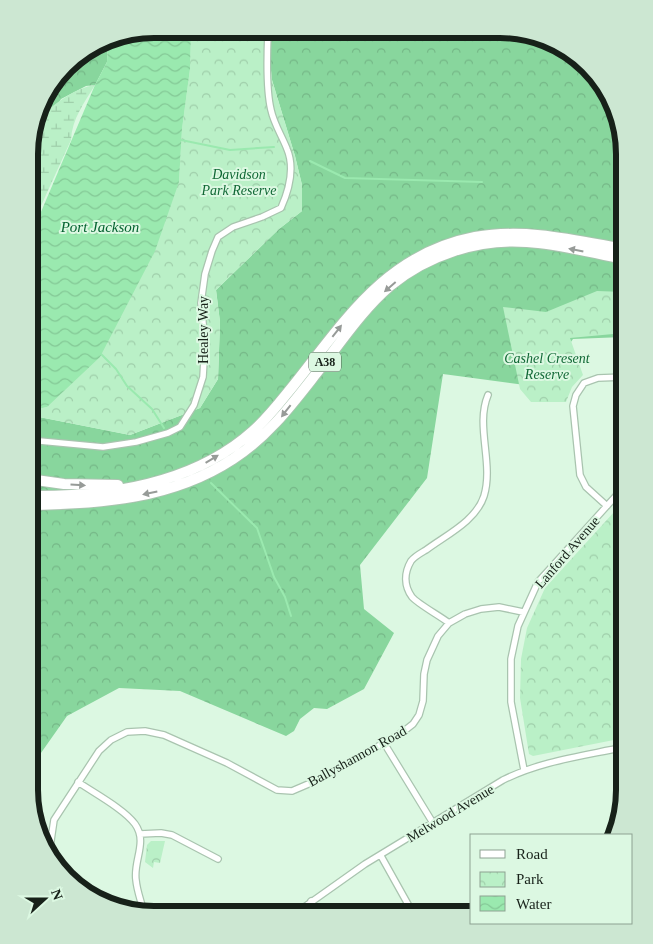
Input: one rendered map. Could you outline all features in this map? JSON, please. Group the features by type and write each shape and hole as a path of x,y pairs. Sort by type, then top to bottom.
{"highway":[{"name":"A38","path":"38,496 111,492 144,485 185,473 231,448 252,432 272,412 369,293 395,271 428,252 451,243 473,238 518,233 542,234 616,248"},
{"name":"A38","path":"38,504 112,501 187,483 217,469 260,438 279,420 346,335 389,287 406,274 450,252 509,241 527,242 616,258"},
{"path":"38,480 94,486 144,485"}],"street":[{"name":"Healey Way","path":"38,441 103,447 136,442 168,433 180,427 194,406 203,378 205,343 201,303 205,274 218,237 233,227 281,208 288,191 291,169 288,151 270,109 267,62 268,38"},
{"path":"607,506 586,487 580,475 573,406 576,395 584,383 598,378 616,377"},
{"path":"449,623 414,598 406,587 406,571 412,560 467,521 477,510 483,497 487,480 483,406 488,394"},
{"name":"Lanford Avenue","path":"524,770 511,702 511,659 518,626 538,582 615,496"},
{"name":"Ballyshannon Road","path":"50,844 54,820 99,751 111,740 127,732 145,731 164,735 227,763 276,790 292,791 313,782 384,743 413,724 419,715 423,701 426,660 438,636 449,623 465,614 481,609 499,607 523,612"},
{"path":"384,743 433,823"},
{"name":"Melwood Avenue","path":"305,906 479,794 524,770 615,749"},
{"path":"78,782 128,816 135,824 140,834 136,878 142,906"},
{"path":"140,834 161,833 172,835 218,859"},
{"path":"380,856 409,906"},
{"path":"311,901 314,906"}],"green space":[{"name":"Davidson Park Reserve","path":"191,38 268,38 272,80 302,185 302,211 279,229 216,290 220,322 218,379 200,408 130,435 38,417 38,409 47,407 179,182 182,129 190,69"},
{"path":"268,38 515,38 544,46 564,57 587,77 596,89 607,109 615,138 616,337 573,339 540,387 443,374 427,478 360,565 364,609 394,633 364,689 327,709 314,708 300,719 294,731 286,736 180,691 119,688 67,716 38,757 38,417 130,435 200,408 218,379 220,322 216,290 279,229 302,211 302,185 272,80"},
{"path":"108,47 107,62 95,85 86,86 61,99 39,134 40,157 38,167 38,138 41,123 53,95 77,66 95,53"},
{"path":"95,85 76,118 71,140 38,212 39,134 45,112 74,92"},
{"name":"Cashel Cresent Reserve","path":"597,291 616,292 616,334 570,338 583,375 572,387 566,402 531,402 520,389 503,307 546,312"},
{"path":"615,510 615,740 533,756 529,754 520,698 521,659 527,628 545,588"},
{"path":"151,841 165,841 160,863 154,862 153,868 145,862 147,845"}],"water":[{"name":"Port Jackson","path":"138,38 191,38 190,69 182,129 179,182 155,251 100,357 47,407 38,409 38,219 95,85 107,62 108,47 123,41"}],"waterway":[{"path":"181,140 230,150 274,147"},
{"path":"310,161 345,178 482,182"},
{"path":"101,354 116,369 127,386 152,409 164,428"},
{"path":"211,483 257,528 274,577 285,597 291,616"}]}
